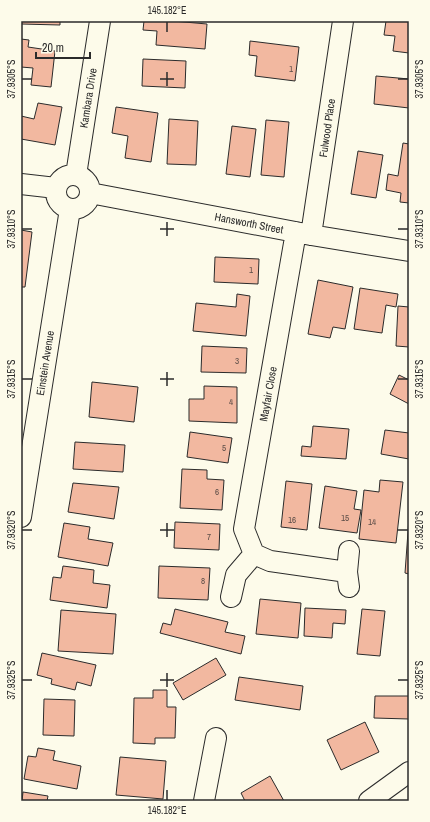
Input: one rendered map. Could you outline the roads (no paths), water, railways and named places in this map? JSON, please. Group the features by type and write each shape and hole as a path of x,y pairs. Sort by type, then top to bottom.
{"street":[{"name":"Kambara Drive","path":"76,175 100,21"},
{"name":"Fulwood Place","path":"304,234 342,21"},
{"path":"76,175 86,181 90,193 86,204 81,207 70,209 60,203 57,198 56,188 63,178 76,175"},
{"path":"21,184 56,188"},
{"name":"Hansworth Street","path":"90,193 304,234 409,251"},
{"name":"Einstein Avenue","path":"21,517 70,209"},
{"name":"Mayfair Close","path":"254,554 244,529 304,234"},
{"path":"231,597 236,575 254,554 270,561 348,579 349,551"},
{"path":"204,801 216,738"},
{"path":"377,799 409,772"}]}
